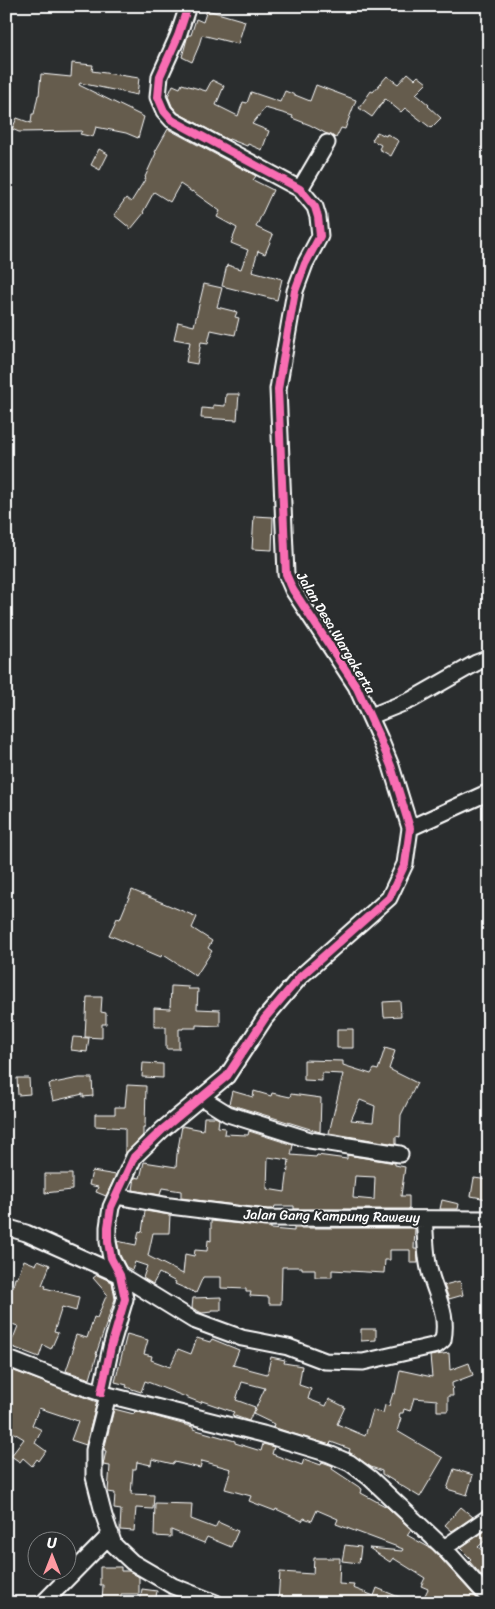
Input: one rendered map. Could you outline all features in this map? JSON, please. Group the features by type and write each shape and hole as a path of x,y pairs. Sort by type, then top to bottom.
{"street":[{"name":"Jalan Desa Wargakerta","path":"188,6 178,36 160,76 158,97 164,111 172,120 300,189 315,207 318,218 320,236 305,264 295,291 278,389 286,574 293,590 356,686 371,716 391,766 410,828 405,864 389,898 300,977 265,1018 227,1076 163,1129 134,1157 111,1207 108,1242 111,1258 120,1275 125,1291 125,1299 111,1347 94,1450 94,1477 104,1516 114,1545 132,1562 172,1586 216,1603"},
{"path":"300,189 326,142"},
{"path":"371,716 410,700 476,662 489,658"},
{"path":"410,828 489,792"},
{"path":"202,1098 228,1114 310,1140 400,1154"},
{"name":"Jalan Gang Kampung Raweuy","path":"116,1196 170,1206 266,1218 489,1219"},
{"path":"6,1227 26,1233 120,1275 193,1320 242,1338 288,1347 325,1361 363,1362 437,1345 443,1340 445,1320 430,1275 424,1219"},
{"path":"6,1358 104,1394 263,1434 329,1454 350,1463 370,1478 444,1548 489,1598"},
{"path":"444,1548 489,1517"},
{"path":"43,1603 111,1534"}],"building":[{"path":"207,10 245,21 238,44 202,35 192,62 182,57 188,35 191,35 196,19 203,22"},
{"path":"72,63 93,65 92,71 139,78 137,95 80,83 79,85 144,117 138,138 126,133 96,127 93,137 80,134 82,131 19,132 12,129 17,118 31,123 32,114 34,114 39,95 41,74 71,77"},
{"path":"408,73 415,79 418,76 427,83 416,94 441,118 431,128 405,108 401,112 385,99 372,117 359,108 371,91 373,92 387,76 398,84"},
{"path":"212,80 224,86 216,105 238,116 243,102 247,103 251,92 280,102 285,91 310,101 316,85 356,100 345,129 341,128 336,138 292,118 293,116 265,108 252,124 269,131 262,150 248,144 247,146 228,140 178,113 172,106 168,96 173,85 180,88 182,84 206,91"},
{"path":"168,129 256,176 253,180 273,190 256,227 273,235 265,254 258,251 252,271 282,279 277,300 222,286 227,265 241,269 248,250 231,243 237,228 217,217 220,211 180,184 170,202 154,192 144,213 131,229 114,215 126,198 131,202 146,178 155,152"},
{"path":"377,132 386,136 387,134 399,141 391,156 379,149 381,145 372,140"},
{"path":"99,149 108,154 100,170 91,165"},
{"path":"204,284 222,288 217,307 237,312 235,317 239,318 235,335 211,330 208,343 201,342 197,364 186,362 190,342 174,339 178,322 194,326"},
{"path":"226,394 239,394 237,420 201,418 202,408 213,409 213,405 225,406"},
{"path":"254,516 273,517 272,550 252,549"},
{"path":"132,890 197,917 192,928 212,941 208,948 212,951 196,976 162,954 161,957 109,935 117,918 120,919"},
{"path":"171,986 198,989 197,1009 220,1010 220,1026 196,1025 196,1028 179,1029 179,1049 166,1049 166,1027 154,1027 154,1008 170,1009"},
{"path":"87,997 102,997 101,1012 106,1013 106,1024 102,1024 102,1038 85,1037"},
{"path":"400,1001 401,1016 384,1017 383,1002"},
{"path":"337,1029 353,1029 353,1048 337,1048"},
{"path":"73,1037 89,1038 87,1052 71,1050"},
{"path":"385,1048 395,1051 389,1069 417,1083 401,1115 400,1137 396,1136 396,1144 329,1133 343,1074 322,1073 322,1081 304,1080 304,1060 343,1061 343,1065 371,1074 374,1069 378,1070","holes":["360,1100 375,1106 373,1122 351,1120"]},
{"path":"143,1063 163,1064 163,1078 142,1077"},
{"path":"17,1078 29,1078 30,1094 18,1095"},
{"path":"79,1078 92,1078 93,1096 83,1097 83,1094 53,1101 49,1084"},
{"path":"127,1085 146,1086 145,1127 143,1127 143,1135 125,1155 125,1128 95,1126 95,1114 115,1114 115,1107 125,1107"},
{"path":"232,1091 253,1097 254,1091 271,1096 272,1093 290,1097 291,1094 321,1098 320,1132 229,1104"},
{"path":"204,1117 215,1117 219,1119 218,1127 225,1128 224,1134 248,1135 249,1131 293,1145 291,1155 316,1157 317,1155 347,1159 347,1155 395,1163 395,1165 405,1167 401,1196 409,1196 409,1209 294,1209 294,1206 275,1206 274,1209 267,1209 181,1198 181,1191 162,1188 160,1195 133,1190 135,1177 140,1178 144,1162 176,1167 182,1126 203,1130","holes":["268,1157 289,1160 285,1192 267,1189","355,1176 375,1177 374,1200 353,1198"]},
{"path":"92,1171 116,1175 106,1196 96,1192 98,1187 89,1185"},
{"path":"45,1174 72,1174 72,1190 45,1193"},
{"path":"474,1178 489,1180 487,1199 471,1196"},
{"path":"442,1200 459,1204 458,1209 440,1209"},
{"path":"145,1211 170,1215 169,1233 153,1233 148,1256 183,1274 185,1254 194,1256 195,1250 207,1251 208,1240 211,1241 211,1221 294,1231 294,1228 415,1228 414,1249 417,1249 418,1263 410,1263 410,1250 390,1250 390,1260 385,1260 384,1273 332,1270 332,1277 315,1277 315,1269 282,1267 281,1304 269,1304 269,1297 250,1296 251,1292 246,1292 246,1289 221,1288 221,1277 203,1277 196,1293 175,1284 176,1282 159,1273 153,1284 143,1278 147,1266 135,1262 132,1270 126,1267 120,1255 117,1241 136,1245 139,1231 142,1232"},
{"path":"24,1260 36,1265 38,1260 50,1265 42,1285 46,1286 45,1288 79,1297 76,1311 62,1307 54,1332 58,1333 51,1349 43,1345 39,1357 10,1346 18,1326 6,1322 11,1300 6,1299 6,1286 13,1287 15,1278 17,1278"},
{"path":"97,1275 112,1282 115,1299 96,1354 90,1379 66,1371 76,1335 87,1338 94,1317 97,1318 107,1294 93,1278"},
{"path":"460,1281 463,1295 449,1299 444,1285"},
{"path":"221,1297 221,1310 202,1313 192,1308 193,1298"},
{"path":"361,1329 376,1329 376,1340 361,1341"},
{"path":"127,1334 148,1340 144,1354 152,1356 151,1360 170,1367 178,1349 191,1354 197,1338 210,1342 212,1339 239,1350 233,1365 267,1374 271,1357 285,1360 284,1363 302,1366 299,1385 311,1389 308,1399 326,1406 329,1399 345,1407 337,1424 365,1436 373,1410 383,1413 385,1405 389,1406 393,1393 395,1394 400,1370 432,1377 430,1356 449,1353 450,1370 469,1363 473,1375 452,1383 453,1396 448,1396 448,1411 437,1411 437,1400 414,1398 410,1411 404,1409 403,1413 400,1413 399,1417 401,1418 397,1431 443,1458 420,1497 382,1474 382,1471 371,1467 349,1452 350,1449 331,1442 330,1445 273,1427 274,1424 253,1414 265,1388 242,1382 236,1400 255,1407 249,1421 232,1415 234,1412 202,1401 201,1403 145,1381 141,1392 126,1387 127,1385 115,1382"},
{"path":"6,1368 97,1402 86,1445 71,1440 78,1421 39,1408 32,1425 42,1430 35,1443 46,1451 39,1461 37,1459 32,1466 23,1458 20,1462 11,1456 24,1439 9,1430 11,1427 6,1424"},
{"path":"114,1409 134,1414 135,1411 193,1427 193,1429 235,1441 235,1443 261,1451 263,1444 274,1447 272,1454 302,1465 304,1459 321,1465 322,1462 333,1466 332,1469 362,1489 361,1493 387,1507 411,1529 407,1535 432,1549 481,1603 421,1603 428,1589 421,1586 425,1578 393,1558 390,1562 369,1548 402,1551 403,1549 336,1524 338,1519 317,1510 312,1521 304,1518 302,1521 276,1509 275,1511 249,1501 251,1496 225,1489 231,1469 202,1461 200,1468 152,1459 151,1465 137,1462 136,1469 133,1469 131,1494 154,1495 153,1509 136,1508 134,1531 120,1530 121,1510 114,1509 115,1493 108,1492 110,1466 103,1465 106,1451 104,1450"},
{"path":"454,1469 473,1475 467,1495 447,1489"},
{"path":"155,1503 192,1504 191,1519 215,1528 218,1522 238,1531 231,1547 207,1537 204,1543 171,1530 171,1537 154,1536"},
{"path":"461,1507 473,1517 452,1531 445,1525"},
{"path":"485,1531 489,1534 489,1537 478,1547 489,1556 489,1584 469,1561 471,1559 460,1548"},
{"path":"345,1545 361,1547 359,1563 342,1561"},
{"path":"314,1558 340,1558 339,1584 354,1585 353,1588 374,1596 377,1588 413,1603 278,1603 280,1572 313,1574"},
{"path":"100,1567 121,1567 121,1571 129,1571 139,1577 139,1594 121,1594 121,1603 102,1603 103,1585 100,1585"},
{"path":"142,1589 157,1591 155,1603 140,1603"}],"cycle path":[{"path":"101,1393 111,1347 125,1299 120,1275 111,1258 108,1227 111,1207 134,1157 163,1129 227,1076 265,1018 300,977 389,898 405,864 410,828 391,766 356,686 293,590 286,574 278,389 295,291 305,264 320,236 318,217 315,207 300,189 172,120 164,111 158,97 160,76 178,36 188,6"}]}
